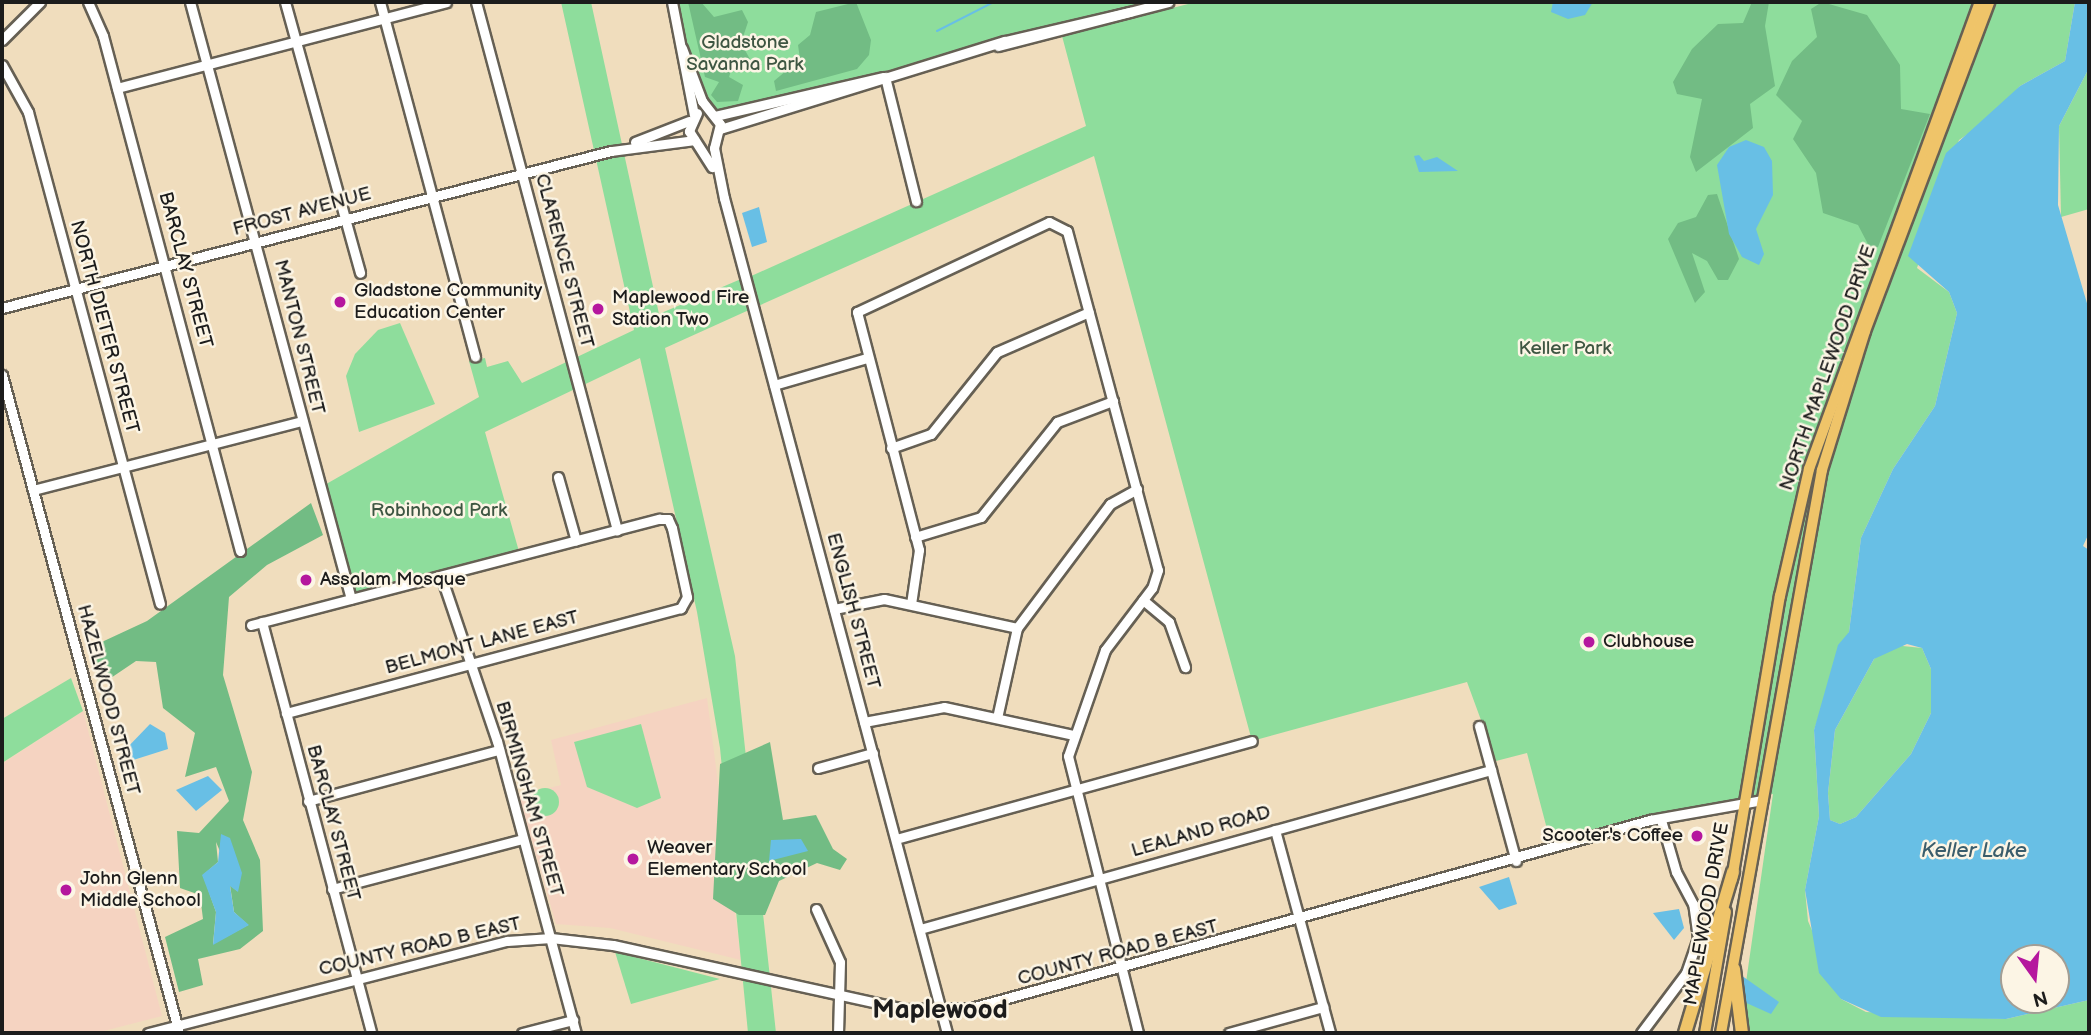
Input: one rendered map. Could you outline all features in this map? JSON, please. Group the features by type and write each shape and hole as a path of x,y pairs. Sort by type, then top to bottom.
{"highway":[{"path":"1685,1033 1733,872"},
{"path":"1734,969 1742,1033"}],"main road":[{"name":"NORTH MAPLEWOOD DRIVE","path":"1744,800 1810,469 1980,2"},
{"name":"NORTH MAPLEWOOD DRIVE","path":"1721,1033 1805,545 1836,420 1989,2"},
{"name":"MAPLEWOOD DRIVE","path":"1705,1033 1744,800"}],"street":[{"path":"2,40 40,2"},
{"name":"BARCLAY STREET","path":"88,2 117,88 240,551"},
{"name":"MANTON STREET","path":"190,2 351,599"},
{"path":"285,2 360,273"},
{"path":"380,2 475,356"},
{"path":"117,88 446,2"},
{"name":"CLARENCE STREET","path":"476,2 617,530"},
{"path":"672,2 682,48 691,118"},
{"path":"682,48 712,114 885,77 1168,2"},
{"name":"NORTH DIETER STREET","path":"2,65 28,112 160,604"},
{"path":"718,133 885,77"},
{"path":"885,77 916,201"},
{"name":"FROST AVENUE","path":"611,151 691,118 712,114"},
{"name":"ENGLISH STREET","path":"712,114 718,133 724,198 947,1033"},
{"name":"ENGLISH STREET","path":"691,118 696,141 724,198"},
{"name":"FROST AVENUE","path":"2,308 611,151 696,141 718,133"},
{"path":"911,604 920,557 857,312 1049,222 1067,231 1157,564 1155,583 1105,650 1074,735 1068,764 1138,1033"},
{"path":"891,448 931,434 1006,346 1089,312"},
{"path":"774,385 867,358"},
{"name":"HAZELWOOD STREET","path":"2,375 178,1030"},
{"path":"915,537 981,517 1057,422 1113,401"},
{"path":"33,490 302,421"},
{"path":"558,477 576,541"},
{"path":"997,718 1017,628 1110,504 1137,489"},
{"name":"BELMONT LANE EAST","path":"286,713 686,604 668,519 617,530"},
{"path":"251,625 617,530"},
{"name":"BIRMINGHAM STREET","path":"441,576 499,750 576,1033"},
{"path":"834,609 875,599 911,604 1017,628"},
{"path":"1143,600 1170,622 1185,667"},
{"name":"BARCLAY STREET","path":"262,622 371,1033"},
{"path":"864,722 931,707 1074,735"},
{"path":"1479,726 1516,861"},
{"path":"896,839 1252,741"},
{"path":"308,802 499,750"},
{"path":"818,768 873,752"},
{"name":"LEALAND ROAD","path":"920,929 1491,770"},
{"name":"COUNTY ROAD B EAST","path":"148,1033 178,1030 356,979 507,941 551,938 613,945 838,995 941,1011 989,1006 1661,820 1744,800 1762,800"},
{"path":"1641,1033 1686,974 1698,938 1693,904 1676,872 1661,820"},
{"path":"1275,830 1330,1033"},
{"path":"332,890 523,839"},
{"path":"816,909 837,950 838,1033"},
{"path":"1229,1033 1323,1007"},
{"path":"522,1033 573,1020"}],"shaded area":[{"name":"Weaver Elementary School","path":"707,698 741,960 610,928 556,924 519,796 561,785 551,740"},
{"name":"John Glenn Middle School","path":"83,711 162,1016 96,1033 2,1033 2,764"}],"green space":[{"name":"Robinhood Park","path":"561,2 591,2 659,314 741,279 749,310 665,348 735,656 776,1033 748,1033 720,748 697,612 640,358 485,432 520,555 351,599 321,487 479,397 469,361 485,358 487,367 508,361 522,383 634,330"},
{"name":"Gladstone Savanna Park","path":"674,2 1143,2 1143,4 707,118"},
{"path":"688,2 701,2 714,17 742,10 748,22 741,43 751,61 743,68 733,64 729,77 743,85 738,101 717,102 711,95 719,82 705,77"},
{"path":"856,2 871,40 869,55 857,69 776,91 774,81 800,59 798,45 810,35 816,12"},
{"name":"Keller Park","path":"1196,2 2075,2 2065,61 2020,86 1993,117 1959,140 1917,268 1949,292 1957,313 1935,406 1893,469 1861,538 1849,632 1814,730 1819,816 1805,890 1808,921 1841,999 1866,1012 2006,1019 2028,1014 2070,1014 2070,1004 2089,1000 2089,1033 1744,1033 1740,1024 1773,794 1716,803 1552,848 1527,753 1496,761 1467,682 1252,741 1094,156 756,307 749,277 1086,126 1062,36"},
{"path":"1752,2 1769,2 1765,26 1775,86 1750,104 1753,128 1696,172 1690,157 1702,99 1677,94 1673,82 1692,49 1718,24 1743,23"},
{"path":"1822,2 1867,15 1900,65 1901,109 1930,114 1878,247 1870,248 1858,225 1823,213 1816,173 1793,139 1802,121 1776,95 1792,61 1817,37 1811,9"},
{"path":"2089,68 2089,209 2061,217 2059,126"},
{"path":"1717,194 1739,259 1728,280 1718,280 1707,261 1692,253 1705,292 1695,303 1668,239 1678,223 1696,217 1708,195"},
{"path":"400,323 435,404 359,432 346,376 355,354 378,330"},
{"path":"311,503 323,535 267,565 229,597 223,675 252,772 243,820 260,860 263,931 240,949 198,959 203,985 179,992 165,937 203,919 200,895 180,888 177,831 199,833 229,801 216,767 185,777 195,733 163,708 156,662 136,661 99,686 91,647 147,621","holes":["216,842 237,891 230,885 234,912 248,925 213,944 216,912 203,875 218,862"]},
{"path":"1893,645 1922,648 1931,669 1931,713 1911,754 1856,817 1840,824 1830,820 1828,793 1835,730 1874,659"},
{"path":"71,678 83,711 2,763 2,719"},
{"path":"641,724 661,798 637,808 587,787 574,742"},
{"path":"770,742 783,820 816,815 833,849 847,859 840,870 817,863 779,881 765,915 739,915 713,899 720,764"},
{"path":"545,788 555,792 559,802 555,812 545,816 535,812 531,802 535,792"},
{"path":"615,952 720,979 631,1004"}],"water":[{"path":"1553,2 1593,2 1585,15 1568,19 1551,12"},
{"name":"Keller Lake","path":"2075,2 2089,2 2089,68 2059,126 2058,205 2089,310 2089,533 2083,546 2089,550 2089,1000 2070,1004 2070,944 2000,944 2000,1014 2028,1014 2006,1019 1881,1017 1841,999 1819,973 1805,890 1819,816 1814,730 1838,645 1849,632 1861,538 1893,469 1935,406 1957,313 1949,292 1908,256 1946,153 2020,86 2065,61","holes":["1907,644 1922,648 1931,669 1931,713 1911,754 1856,817 1840,824 1830,820 1828,793 1835,730 1874,659"]},
{"path":"1746,140 1764,147 1772,161 1773,195 1756,229 1764,254 1759,265 1742,257 1729,234 1717,165 1729,147"},
{"path":"1419,155 1424,161 1437,157 1458,171 1419,172 1414,156"},
{"path":"759,207 767,242 752,247 742,213"},
{"path":"150,724 165,733 168,749 127,762 124,751"},
{"path":"208,776 222,790 196,811 176,790"},
{"path":"221,834 230,838 242,873 238,892 230,886 234,912 249,925 213,945 216,912 202,875 218,862"},
{"path":"801,839 808,851 769,861 771,840"},
{"path":"1509,877 1517,904 1499,910 1479,887"},
{"path":"1679,909 1684,928 1674,940 1653,913"},
{"path":"1738,973 1779,1002 1771,1014 1742,1001"}],"waterway":[{"path":"937,31 994,2"}],"place":[{"name":"Gladstone Community Education Center","path":"340,302"},
{"name":"Maplewood Fire Station Two","path":"598,309"},
{"name":"Assalam Mosque","path":"306,580"},
{"name":"Clubhouse","path":"1589,642"},
{"name":"Scooter's Coffee","path":"1697,836"},
{"name":"Weaver Elementary School","path":"633,859"},
{"name":"John Glenn Middle School","path":"66,890"}],"district":[{"name":"Maplewood","path":"940,1011"}]}
